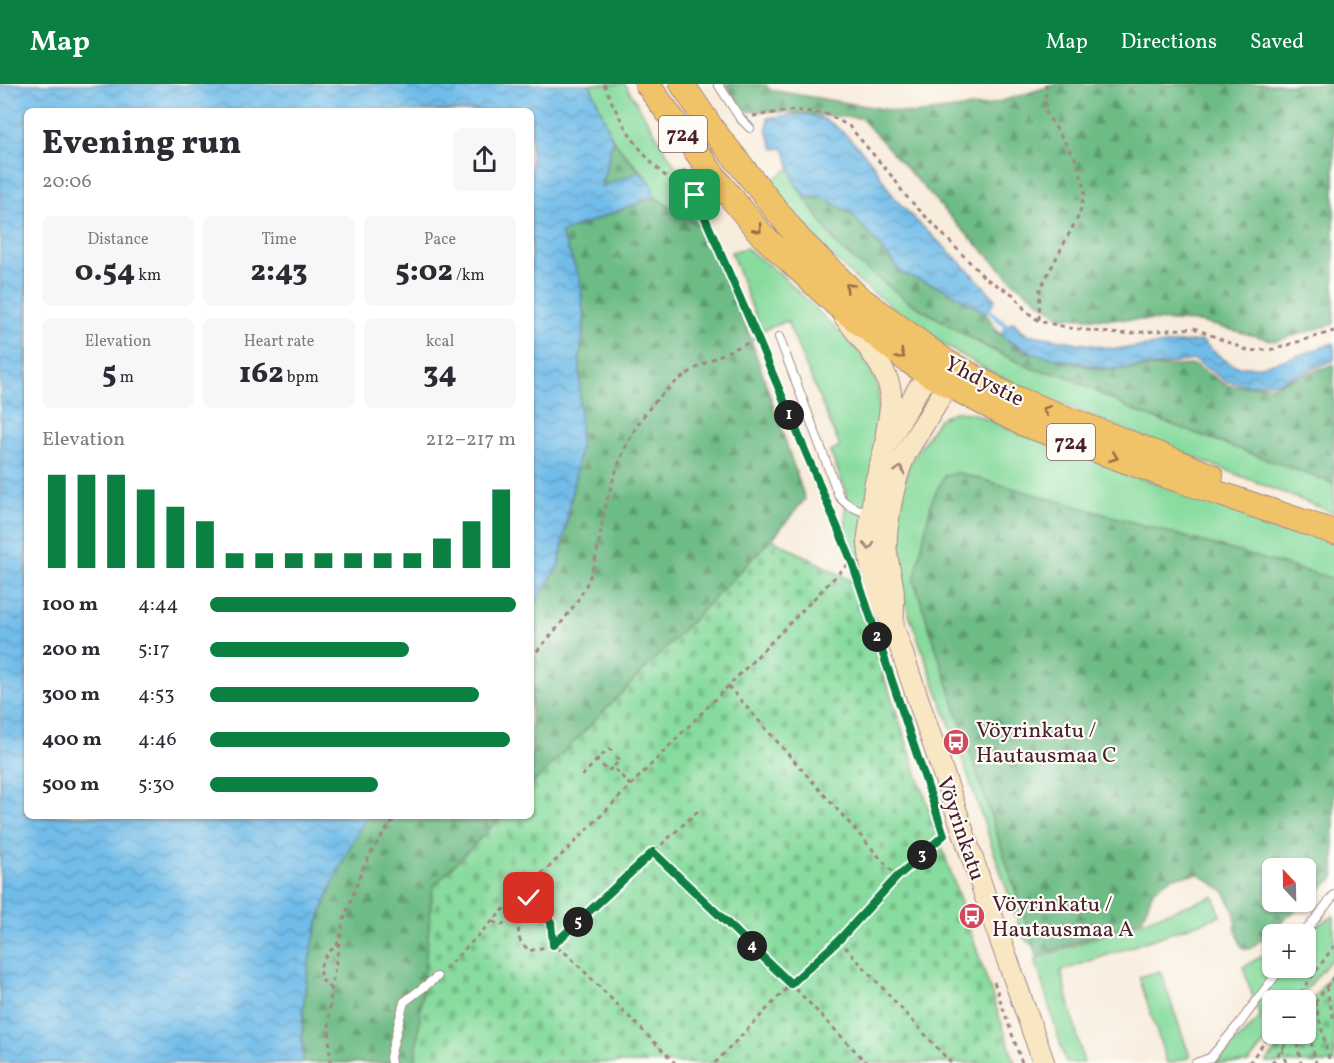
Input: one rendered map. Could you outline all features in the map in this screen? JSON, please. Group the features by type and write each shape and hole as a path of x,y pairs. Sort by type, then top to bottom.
{"main road":[{"name":"Yhdystie","path":"647,84 720,184 762,235 838,306 898,354 941,374 1010,396 1178,462 1331,531"},
{"name":"Yhdystie","path":"682,84 713,130 800,240 941,374"},
{"path":"838,306 889,384 891,402 885,447"},
{"name":"Vöyrinkatu","path":"941,374 918,389 885,447 875,484 893,592 893,626 1044,1063"},
{"name":"Vöyrinkatu","path":"880,516 894,490 903,459 918,432 941,374"}],"lane":[{"path":"718,84 740,118 750,128"},
{"path":"779,338 839,496 849,506 880,516"},
{"path":"1311,924 1334,895"},
{"path":"391,1063 390,1057 405,1002 437,977"},
{"path":"1196,1063 1210,1058 1274,978"}],"path":[{"path":"604,84 635,141 651,162 677,185 695,195"},
{"path":"1039,321 1040,289 1080,213 1085,190 1078,163 1045,111 1046,84"},
{"path":"740,118 795,110 827,114 849,126 895,180 904,194 985,278 1014,295 1026,311 1039,321 1070,328 1119,334 1194,328 1249,351 1274,349 1334,331"},
{"path":"437,977 852,562 681,164"},
{"path":"534,654 563,620 588,582 599,544 607,499 619,460 643,416 675,382 692,370 723,353 758,339"},
{"path":"728,686 897,877"},
{"path":"582,776 609,749 612,751"},
{"path":"597,760 608,771 620,760 616,757"},
{"path":"613,767 630,785"},
{"path":"549,918 544,920 534,916 520,924 518,934 521,942 529,951 553,945 699,810"},
{"path":"330,1063 331,989 343,922 363,867 394,819"},
{"path":"715,1063 791,984 839,940 897,877 944,835 947,845"},
{"path":"653,852 791,984 867,1063"},
{"path":"531,882 535,890 529,898 549,918 553,945"},
{"path":"494,921 502,926 518,912 538,907"},
{"path":"331,989 320,978 321,962 340,940"},
{"path":"839,940 951,1063"},
{"path":"553,945 568,954 675,1063"},
{"path":"1302,990 1334,946"},
{"path":"1316,1001 1334,976"},
{"path":"994,982 1022,1063"},
{"path":"1326,987 1334,1020"},
{"path":"1316,1006 1330,1063"},
{"path":"1250,1063 1263,1044"},
{"path":"1272,1063 1285,1044"},
{"path":"1296,1044 1301,1063"},
{"path":"1312,1044 1316,1063"},
{"path":"1282,1048 1286,1063"}],"green space":[{"path":"590,84 625,84 683,179 701,226 654,197 652,184 613,140"},
{"path":"726,84 766,85 770,90 913,114 989,105 1057,84 1334,84 1334,324 1275,341 1200,322 1060,317 1016,284 956,223 861,118 768,111 743,112"},
{"path":"613,140 640,172 601,187"},
{"path":"790,168 795,183 839,248 909,302 986,347 1033,369 1064,375 1135,411 1334,484 1334,513 1009,382 942,344 859,282 795,222 765,185"},
{"path":"795,183 807,197 821,197 851,213 903,274 943,288 985,312 1000,335 1023,351 1104,370 1194,365 1228,386 1272,386 1334,364 1334,484 1135,411 1064,375 1033,369 987,347 909,302 839,248"},
{"path":"654,197 701,226 748,331 805,499 772,539 534,783 534,602 559,565 580,448 580,358 584,322 580,279 561,233"},
{"path":"746,248 779,273 861,353 878,388 879,407 864,574 845,527 846,491 830,452 840,447 787,321 761,331 731,252"},
{"path":"954,412 971,413 1136,476 1334,544 1334,579 959,473 945,475 914,581 1034,947 1023,937 965,767 900,589 894,556 896,516 908,466 939,419"},
{"path":"959,473 1334,579 1334,878 1316,892 1316,858 1262,858 1262,912 1293,912 1279,924 1262,924 1262,939 1250,949 1241,946 1235,914 1224,891 1199,874 1172,877 1153,891 1142,919 1037,956 914,581 932,500 945,475"},
{"path":"772,539 852,581 1015,1063 420,1063 416,1058 433,887 499,819 534,819 534,783"},
{"path":"365,819 499,819 433,887 416,1058 420,1063 303,1063 304,1003 309,961 325,903"},
{"path":"1214,896 1220,916 1061,971 1084,1063 1066,1063 1035,959"},
{"path":"1334,916 1334,956 1316,978 1316,926"},
{"path":"1262,956 1262,978 1316,978 1306,990 1262,990 1263,1044 1248,1063 1215,1063 1260,1018 1243,967"},
{"path":"1334,970 1334,1063 1266,1063 1280,1044 1316,1044 1316,995"},
{"path":"1160,971 1190,1057 1171,1063 1167,1063 1139,977"}],"water":[{"path":"0,84 171,84 186,86 189,84 590,84 613,140 601,187 640,172 652,184 654,197 561,233 580,279 584,322 580,358 580,448 559,565 534,602 534,108 24,108 24,819 365,819 334,881 314,940 304,1003 303,1063 0,1063"},
{"path":"803,114 828,121 858,146 897,201 973,274 995,299 989,310 985,312 943,288 903,274 851,213 821,197 807,197 795,183 784,148 774,149 767,131 768,118"},
{"path":"1013,322 1026,334 1114,349 1202,341 1227,362 1237,366 1271,364 1334,343 1334,360 1280,382 1250,385 1227,382 1194,360 1156,366 1109,369 1034,354 1000,335 1006,326"}],"waterway":[{"path":"985,307 1010,329"}],"place":[{"name":"Vöyrinkatu / Hautausmaa C","path":"956,742"},
{"name":"Vöyrinkatu / Hautausmaa A","path":"972,916"}],"route":[{"path":"529,898 549,918 553,945 653,852 791,984 839,940 897,877 944,835 852,562 695,195"}]}
